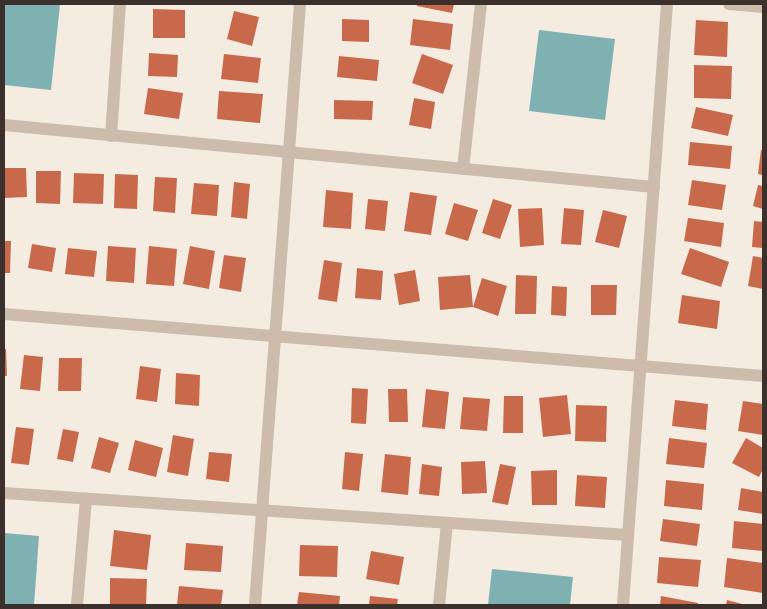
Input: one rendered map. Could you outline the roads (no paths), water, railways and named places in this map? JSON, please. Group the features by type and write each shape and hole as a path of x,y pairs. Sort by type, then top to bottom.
{"street":[{"path":"112,136 120,4"},
{"path":"255,605 300,4"},
{"path":"464,169 480,4"},
{"path":"623,605 667,4"},
{"path":"729,4 763,7"},
{"path":"4,125 654,187"},
{"path":"4,314 763,376"},
{"path":"4,493 628,535"},
{"path":"77,605 86,499"},
{"path":"439,605 447,523"}],"water":[{"path":"4,4 60,4 51,90 4,85"},
{"path":"539,30 615,39 605,120 529,111"},
{"path":"4,533 39,536 34,605 4,605"},
{"path":"492,569 573,577 570,605 488,605"}]}
